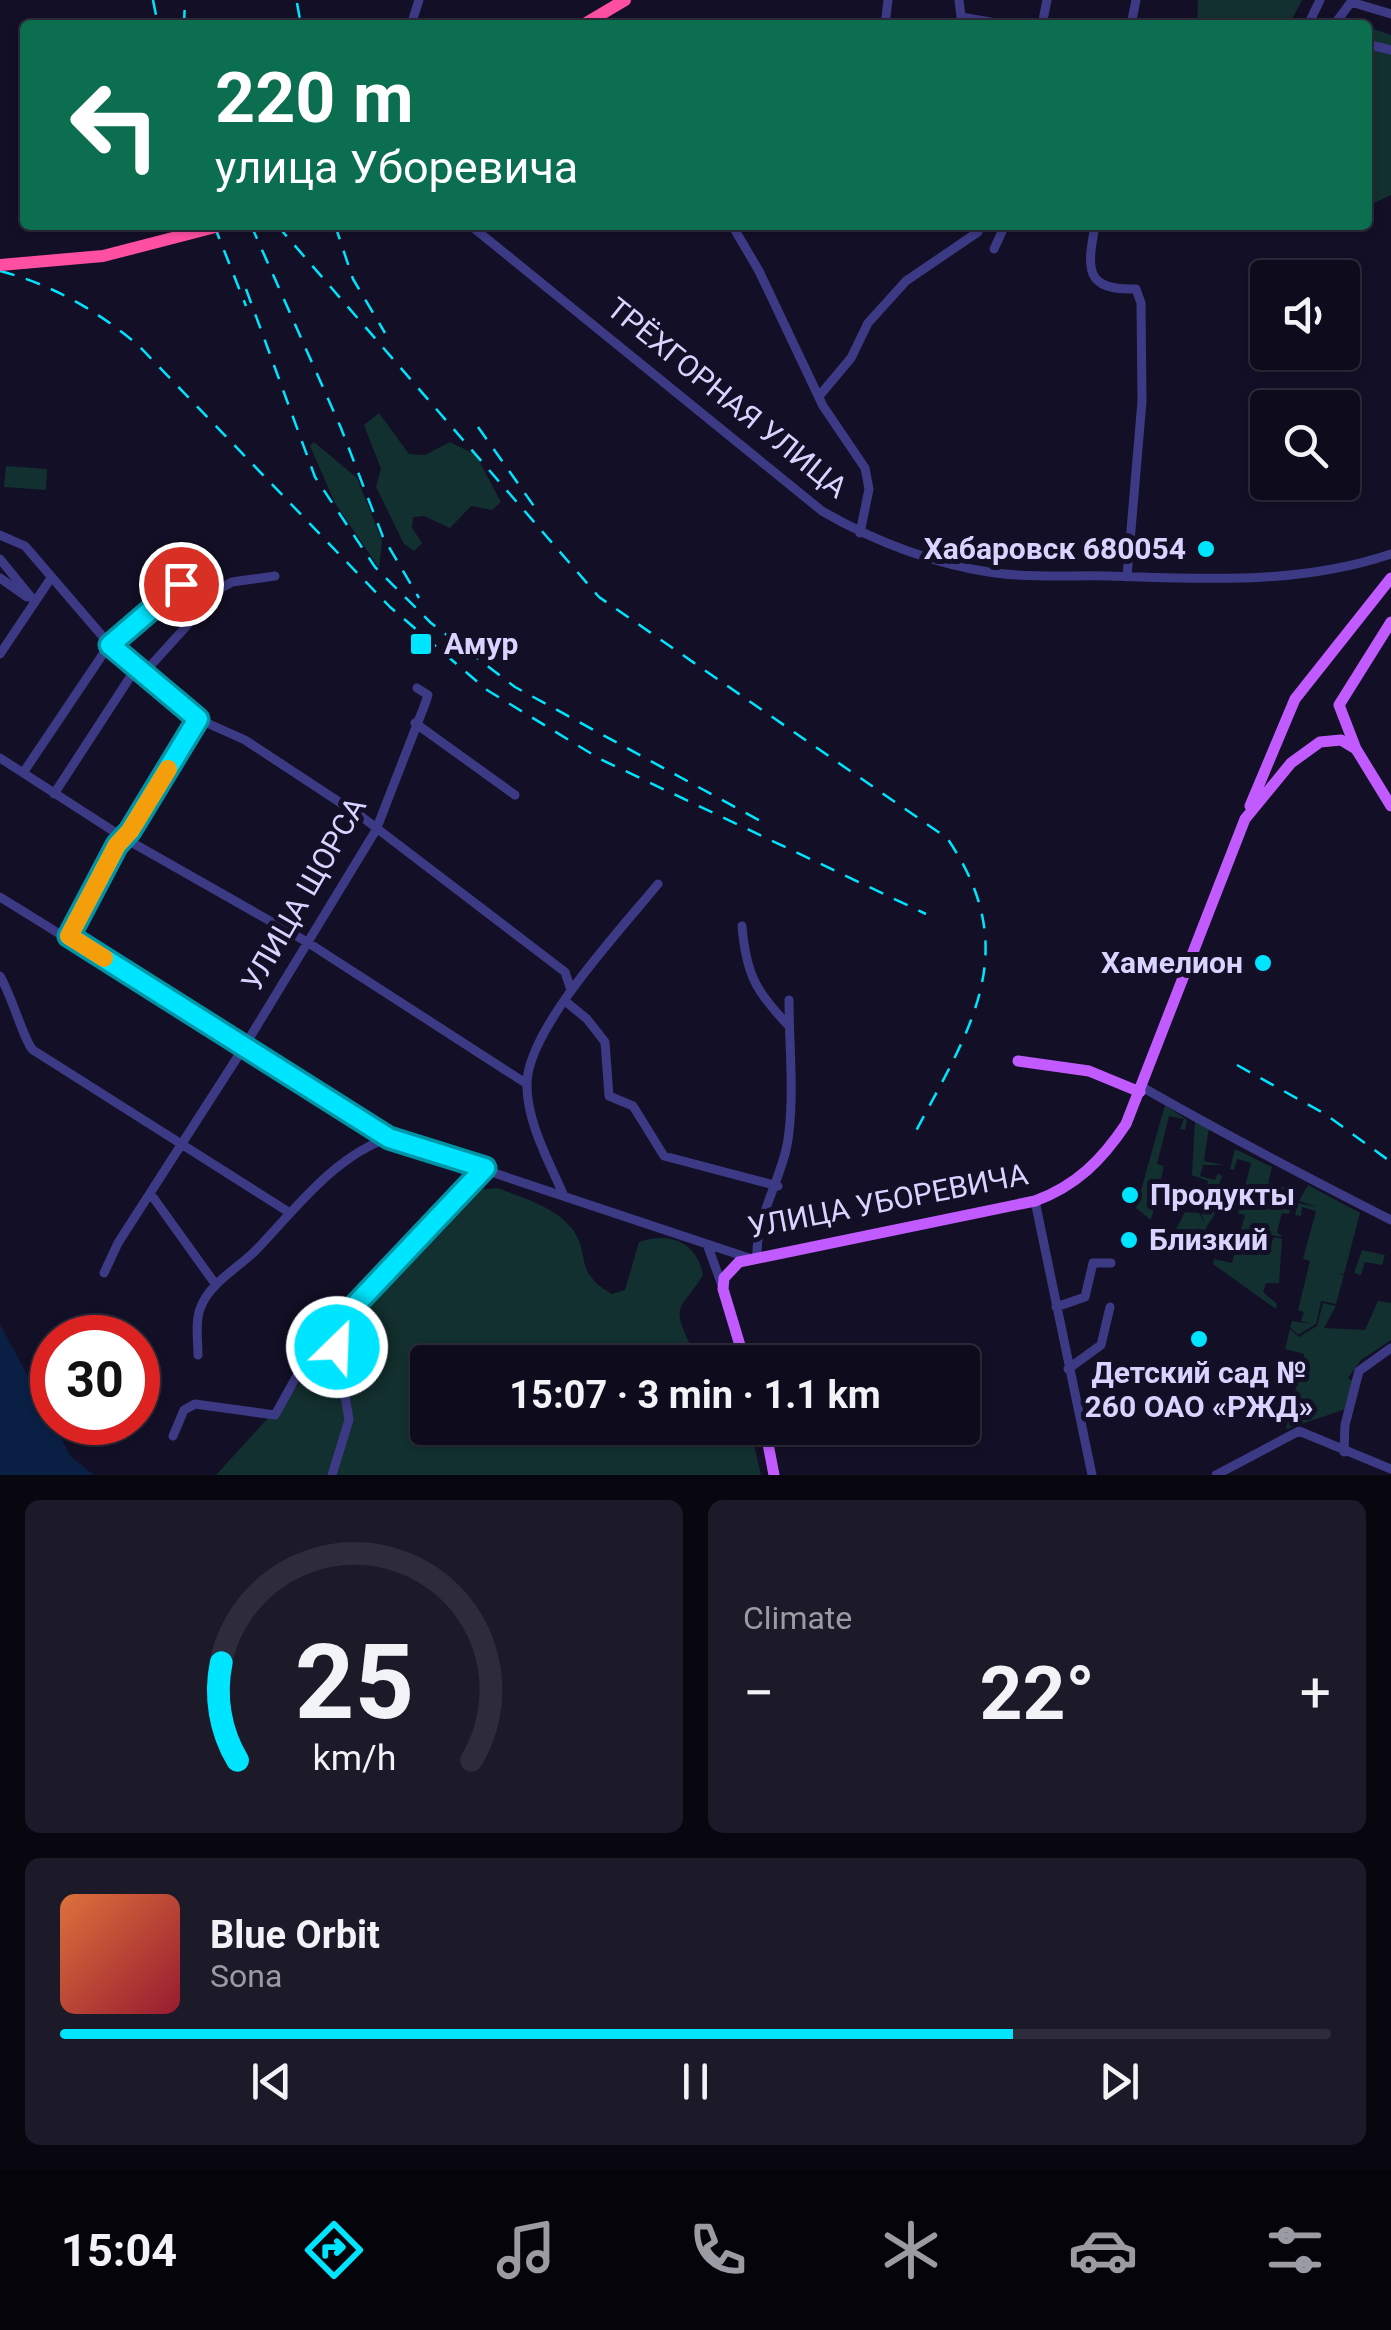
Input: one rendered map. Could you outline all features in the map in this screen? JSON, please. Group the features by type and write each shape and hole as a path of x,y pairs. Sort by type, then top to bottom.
{"highway":[{"path":"591,20 624,0"},
{"path":"0,265 103,256 204,230"}],"main road":[{"path":"1245,819 1277,737 1308,678 1391,578"},
{"path":"1391,622 1341,695 1341,716 1391,806"},
{"path":"1277,737 1289,751 1304,753 1330,738 1356,748"},
{"name":"УЛИЦА УБОРЕВИЧА","path":"754,1258 1035,1201 1068,1187 1092,1167 1126,1124 1245,819 1304,753"},
{"path":"1018,1062 1089,1071 1140,1090"},
{"path":"740,1345 723,1289 729,1269 754,1258"},
{"path":"768,1445 774,1475"}],"street":[{"path":"1338,20 1351,2 1391,14"},
{"name":"ТРЁХГОРНАЯ УЛИЦА","path":"476,230 822,511 860,532 938,560 996,573 1297,576 1348,569 1390,555"},
{"path":"735,230 838,430 865,468 869,489 860,532"},
{"path":"994,249 1004,230"},
{"path":"1094,230 1088,266 1092,275 1110,287 1136,289 1141,303 1142,401 1127,577"},
{"path":"820,395 851,358 868,324 906,281 978,232"},
{"path":"0,535 24,546 110,645 198,719 246,740 376,830 565,972 571,990"},
{"path":"0,559 35,602"},
{"path":"54,794 139,671 221,588 232,582 275,576"},
{"path":"0,578 35,602"},
{"path":"0,654 51,578"},
{"path":"23,774 110,645 181,584"},
{"name":"УЛИЦА ЩОРСА","path":"104,1273 376,830 428,695 417,688"},
{"path":"69,936 198,719"},
{"path":"415,723 515,794"},
{"path":"0,758 124,838 307,942 527,1084"},
{"path":"563,1194 537,1130 527,1084 536,1050 571,990 658,884"},
{"name":"УЛИЦА УБОРЕВИЧА","path":"0,897 69,936 389,1138 754,1258"},
{"path":"742,926 748,967 758,995 789,1026"},
{"path":"0,976 16,1002 24,1041 33,1050 184,1142 287,1211"},
{"path":"754,1258 757,1235 778,1186 790,1132 788,1000"},
{"path":"565,1002 587,1019 605,1042 609,1096 633,1106 664,1156 778,1186"},
{"path":"1140,1090 1208,1121 1273,1163 1391,1220"},
{"path":"198,1356 199,1311 216,1285 259,1248 287,1211 371,1144 389,1138"},
{"path":"332,1475 350,1420 337,1336 343,1318 485,1168"},
{"path":"150,1193 216,1285"},
{"path":"1035,1201 1092,1475"},
{"path":"708,1244 723,1289"},
{"path":"1056,1307 1085,1297 1093,1263 1111,1263"},
{"path":"1068,1369 1101,1345 1110,1308"},
{"path":"173,1436 184,1410 195,1404 275,1415 299,1372 337,1336"},
{"path":"1344,1452 1359,1371 1391,1348"},
{"path":"1216,1475 1294,1431 1391,1469"}],"green space":[{"path":"1198,0 1302,0 1292,20 1197,20"},
{"path":"1372,28 1391,35 1391,195 1372,204"},
{"path":"379,413 409,454 425,455 450,442 476,455 501,502 492,510 471,506 450,528 424,516 413,517 412,528 422,543 414,551 404,544 376,487 381,469 364,425"},
{"path":"314,442 357,478 382,541 379,568 335,503 310,446"},
{"path":"6,466 47,469 46,490 4,487"},
{"path":"1165,1105 1187,1120 1185,1130 1180,1129 1184,1119 1169,1116 1157,1164 1164,1166 1151,1220 1136,1208"},
{"path":"1195,1121 1209,1127 1204,1161 1224,1165 1203,1165 1200,1176 1215,1180 1218,1173 1222,1176 1213,1202 1215,1214 1206,1228 1208,1237 1194,1251 1173,1235 1185,1212 1199,1213 1205,1224 1201,1213 1208,1181 1192,1175"},
{"path":"1235,1149 1272,1167 1268,1183 1295,1191 1289,1214 1282,1213 1277,1232 1283,1237 1271,1235 1264,1246 1269,1249 1274,1237 1282,1239 1279,1283 1266,1283 1263,1292 1277,1304 1276,1309 1213,1264 1214,1259 1232,1263 1245,1215 1238,1213 1251,1163 1237,1159 1234,1170 1230,1169"},
{"path":"1308,1185 1360,1213 1344,1274 1337,1273 1344,1275 1336,1304 1321,1301 1316,1324 1298,1335 1290,1327 1292,1321 1313,1324 1301,1321 1304,1312 1298,1310 1310,1261 1303,1259 1316,1211 1302,1207 1301,1216 1295,1215 1298,1203 1318,1207 1299,1201"},
{"path":"498,1188 557,1215 578,1239 587,1271 612,1294 625,1290 639,1242 671,1239 688,1247 703,1275 681,1308 681,1322 691,1345 410,1345 410,1445 754,1445 761,1475 216,1475 476,1190"},
{"path":"1362,1250 1385,1255 1382,1265 1365,1262 1361,1275 1354,1273"},
{"path":"1378,1301 1391,1303 1391,1340 1361,1360 1348,1378 1353,1381 1346,1409 1286,1429 1304,1354 1285,1349 1290,1329 1299,1337 1317,1326 1323,1303 1336,1306 1324,1328 1365,1330"}],"water":[{"path":"0,1324 30,1380 30,1445 65,1445 71,1457 94,1475 0,1475"}],"railway":[{"path":"153,0 157,20"},
{"path":"184,20 185,0"},
{"path":"297,3 300,20"},
{"path":"216,230 246,306"},
{"path":"253,230 341,428 383,537 419,598"},
{"path":"281,230 599,597 947,838 970,878 982,916 986,953 981,988 970,1022 916,1131"},
{"path":"337,230 353,279 385,333"},
{"path":"0,271 73,300 138,345 390,607 487,690 600,759 926,914"},
{"path":"246,289 315,477 375,567 431,623 515,687 766,824"},
{"path":"478,427 536,509"},
{"path":"1237,1065 1325,1114 1391,1162"}],"slow traffic":[{"path":"104,958 69,936 117,845 168,769"}],"place":[{"name":"Хабаровск 680054","path":"1206,549"},
{"name":"Амур","path":"421,644"},
{"name":"Хамелион","path":"1263,963"},
{"name":"Продукты","path":"1130,1195"},
{"name":"Близкий","path":"1129,1240"},
{"name":"Детский сад № 260 ОАО «РЖД»","path":"1199,1339"}],"route":[{"path":"181,584 110,645 198,719 130,831 117,845 69,936 389,1138 485,1168 407,1246 343,1318 337,1347"}]}
